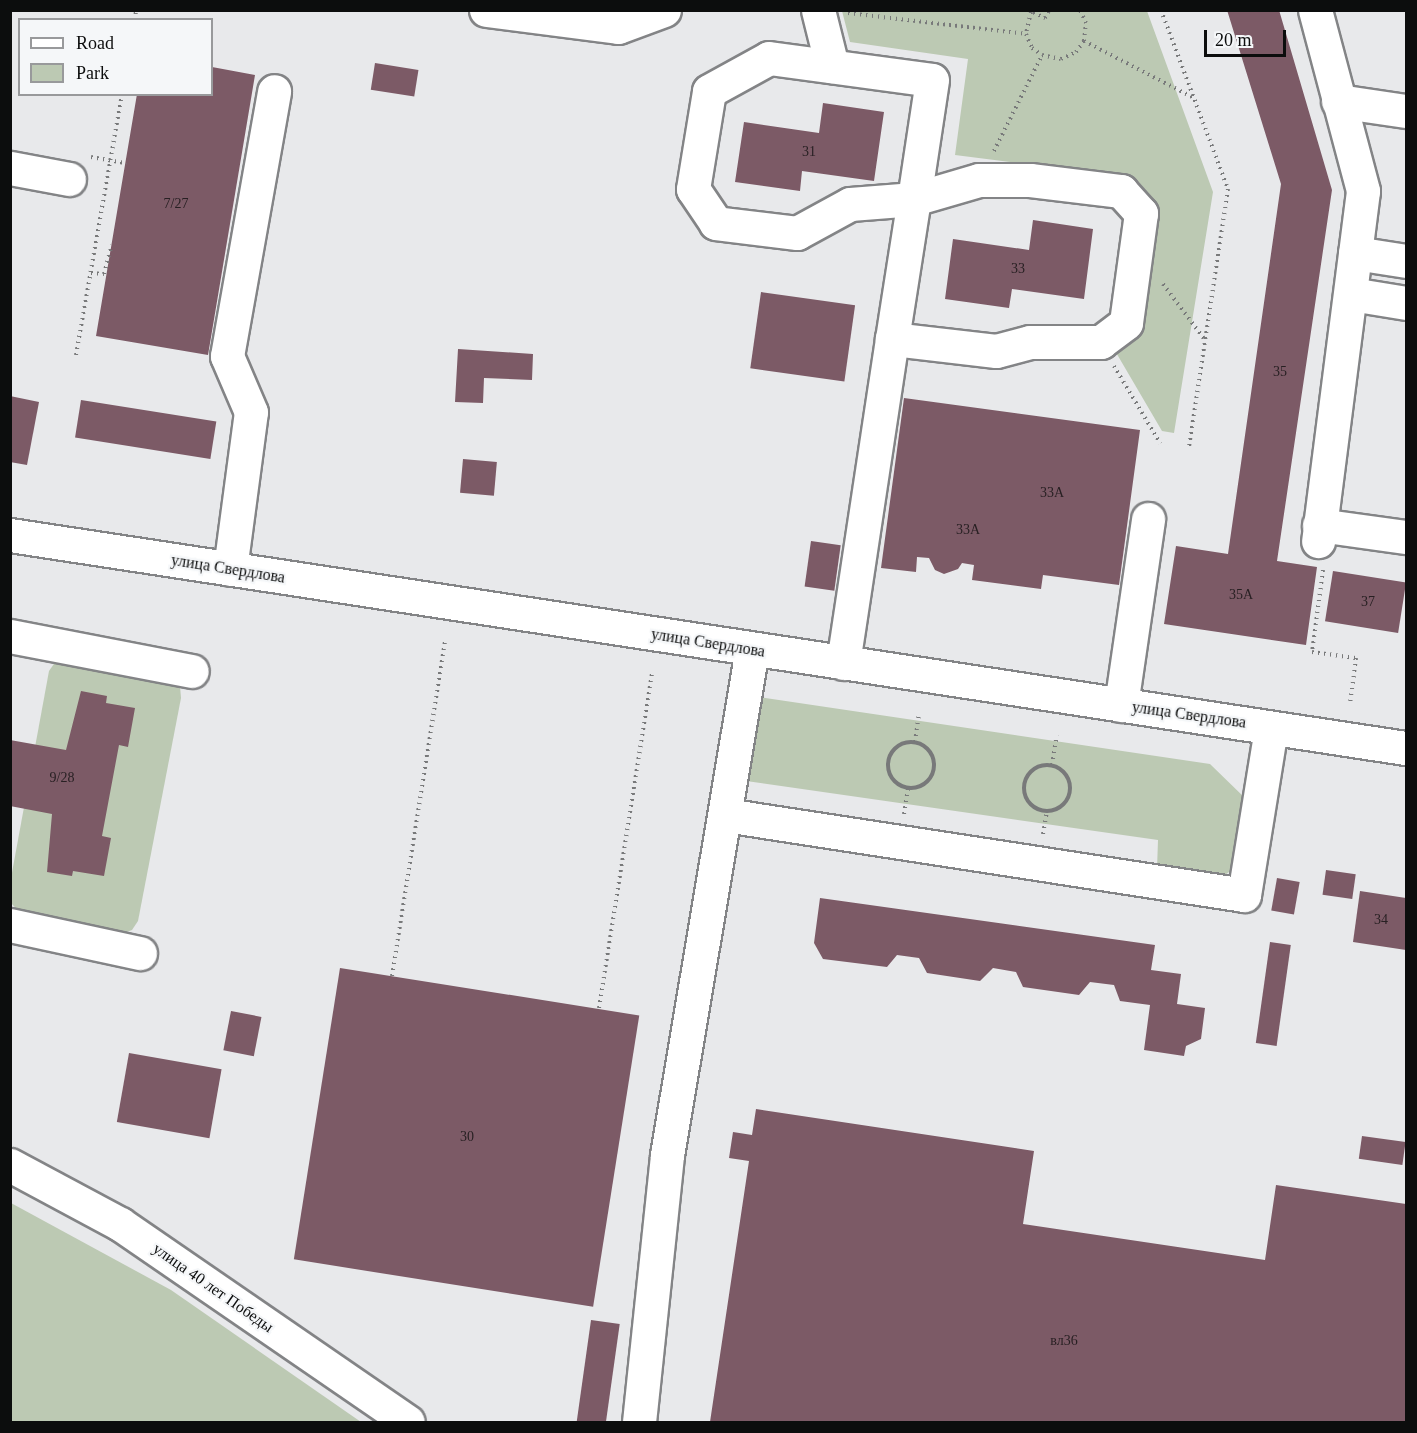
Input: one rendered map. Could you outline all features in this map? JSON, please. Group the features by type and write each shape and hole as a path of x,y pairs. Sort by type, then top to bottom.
{"main road":[{"path":"486,10 618,27 664,10"},
{"path":"1315,10 1363,191 1318,533 1407,537"},
{"path":"831,12 832,66"},
{"path":"843,663 892,339 914,198 932,80 769,58 709,91 693,189 716,223 797,233 850,204 914,198 979,180 1030,180 1121,191 1142,213 1126,323 1101,342 1030,342 996,351 892,339"},
{"path":"230,569 251,412 227,356 274,91"},
{"path":"1338,101 1407,111"},
{"path":"10,168 69,179"},
{"path":"1355,253 1407,261"},
{"path":"1351,294 1407,303"},
{"path":"1121,705 1148,519"},
{"name":"улица Свердлова","path":"10,535 1407,748"},
{"path":"10,636 192,671"},
{"path":"639,1422 667,1155 752,649"},
{"path":"725,815 1245,895 1271,728"},
{"path":"10,925 140,953"},
{"name":"улица 40 лет Победы","path":"10,1165 120,1224 408,1422"}],"path":[{"path":"1044,10 1046,18"},
{"path":"1046,18 1049,10"},
{"path":"1046,18 1029,11 1026,34 1032,48 1042,55 1061,58 1076,52 1084,41 1086,23 1080,10"},
{"path":"1161,10 1228,189 1189,447"},
{"path":"831,12 1026,34"},
{"path":"1084,41 1194,98"},
{"path":"979,180 1042,55"},
{"path":"76,355 122,96"},
{"path":"112,160 126,163"},
{"path":"91,273 104,274 112,244"},
{"path":"1136,248 1205,341"},
{"path":"1101,342 1160,443"},
{"path":"1318,533 1325,561 1312,652 1356,658 1350,704"},
{"path":"392,976 445,640"},
{"path":"599,1008 652,672"},
{"path":"915,742 919,713"},
{"path":"1052,765 1057,735"},
{"path":"915,742 931,752 934,768 922,786 908,788 890,775 888,760 896,747 915,742"},
{"path":"1052,765 1065,773 1069,794 1061,806 1039,809 1028,800 1024,785 1031,772 1052,765"}],"green space":[{"path":"842,11 1147,11 1213,192 1174,433 1162,431 1111,344 1153,204 1134,178 955,155 968,59 850,42"},
{"path":"56,661 169,678 180,686 181,698 138,921 132,930 119,935 22,915 11,903 11,878 49,671"},
{"path":"752,696 1210,764 1246,799 1239,865 1222,877 1157,869 1158,840 739,780"},
{"path":"11,1203 171,1290 361,1422 11,1422"}],"building":[{"path":"1227,10 1279,10 1332,190 1277,561 1317,567 1306,645 1164,624 1176,546 1228,554 1281,184"},
{"path":"375,63 418,70 414,97 371,90"},
{"path":"213,67 255,75 208,355 96,336 137,96 213,96"},
{"path":"823,103 884,112 874,181 802,171 800,191 735,182 744,122 819,133"},
{"path":"1033,220 1093,229 1084,299 1012,289 1009,308 945,299 953,239 1029,250"},
{"path":"761,292 855,305 844,381 750,368"},
{"path":"458,349 533,354 532,380 484,378 483,403 455,402"},
{"path":"10,396 39,402 27,465 10,462"},
{"path":"904,398 1140,430 1119,585 1043,575 1041,589 972,580 974,565 962,563 958,569 944,574 935,570 929,558 917,557 916,572 881,568"},
{"path":"81,400 216,421 210,459 75,438"},
{"path":"463,459 497,462 494,496 460,493"},
{"path":"811,541 841,545 834,591 805,587"},
{"path":"1333,571 1406,583 1398,633 1325,621"},
{"path":"81,691 107,696 106,703 135,708 128,747 119,745 102,836 111,838 104,876 73,871 72,876 47,872 52,814 10,806 10,740 66,750"},
{"path":"1326,870 1356,874 1352,899 1323,895"},
{"path":"1277,878 1300,882 1294,914 1271,910"},
{"path":"1360,891 1406,898 1406,950 1353,942"},
{"path":"820,898 1155,945 1151,970 1181,974 1177,1004 1205,1008 1201,1039 1186,1046 1184,1056 1144,1050 1150,1005 1120,1001 1114,985 1090,982 1079,995 1023,987 1016,972 993,968 980,981 927,973 919,958 897,955 887,967 823,959 814,943"},
{"path":"1270,942 1291,945 1277,1046 1256,1043"},
{"path":"340,968 639,1015 593,1307 294,1259"},
{"path":"231,1011 261,1017 254,1056 223,1050"},
{"path":"129,1053 222,1069 209,1138 117,1122"},
{"path":"756,1109 1034,1151 1023,1224 1265,1260 1276,1185 1406,1204 1406,1422 710,1422 749,1161 729,1158 733,1132 752,1135"},
{"path":"1362,1136 1406,1142 1402,1165 1359,1159"},
{"path":"591,1320 620,1324 606,1422 577,1422"}]}
